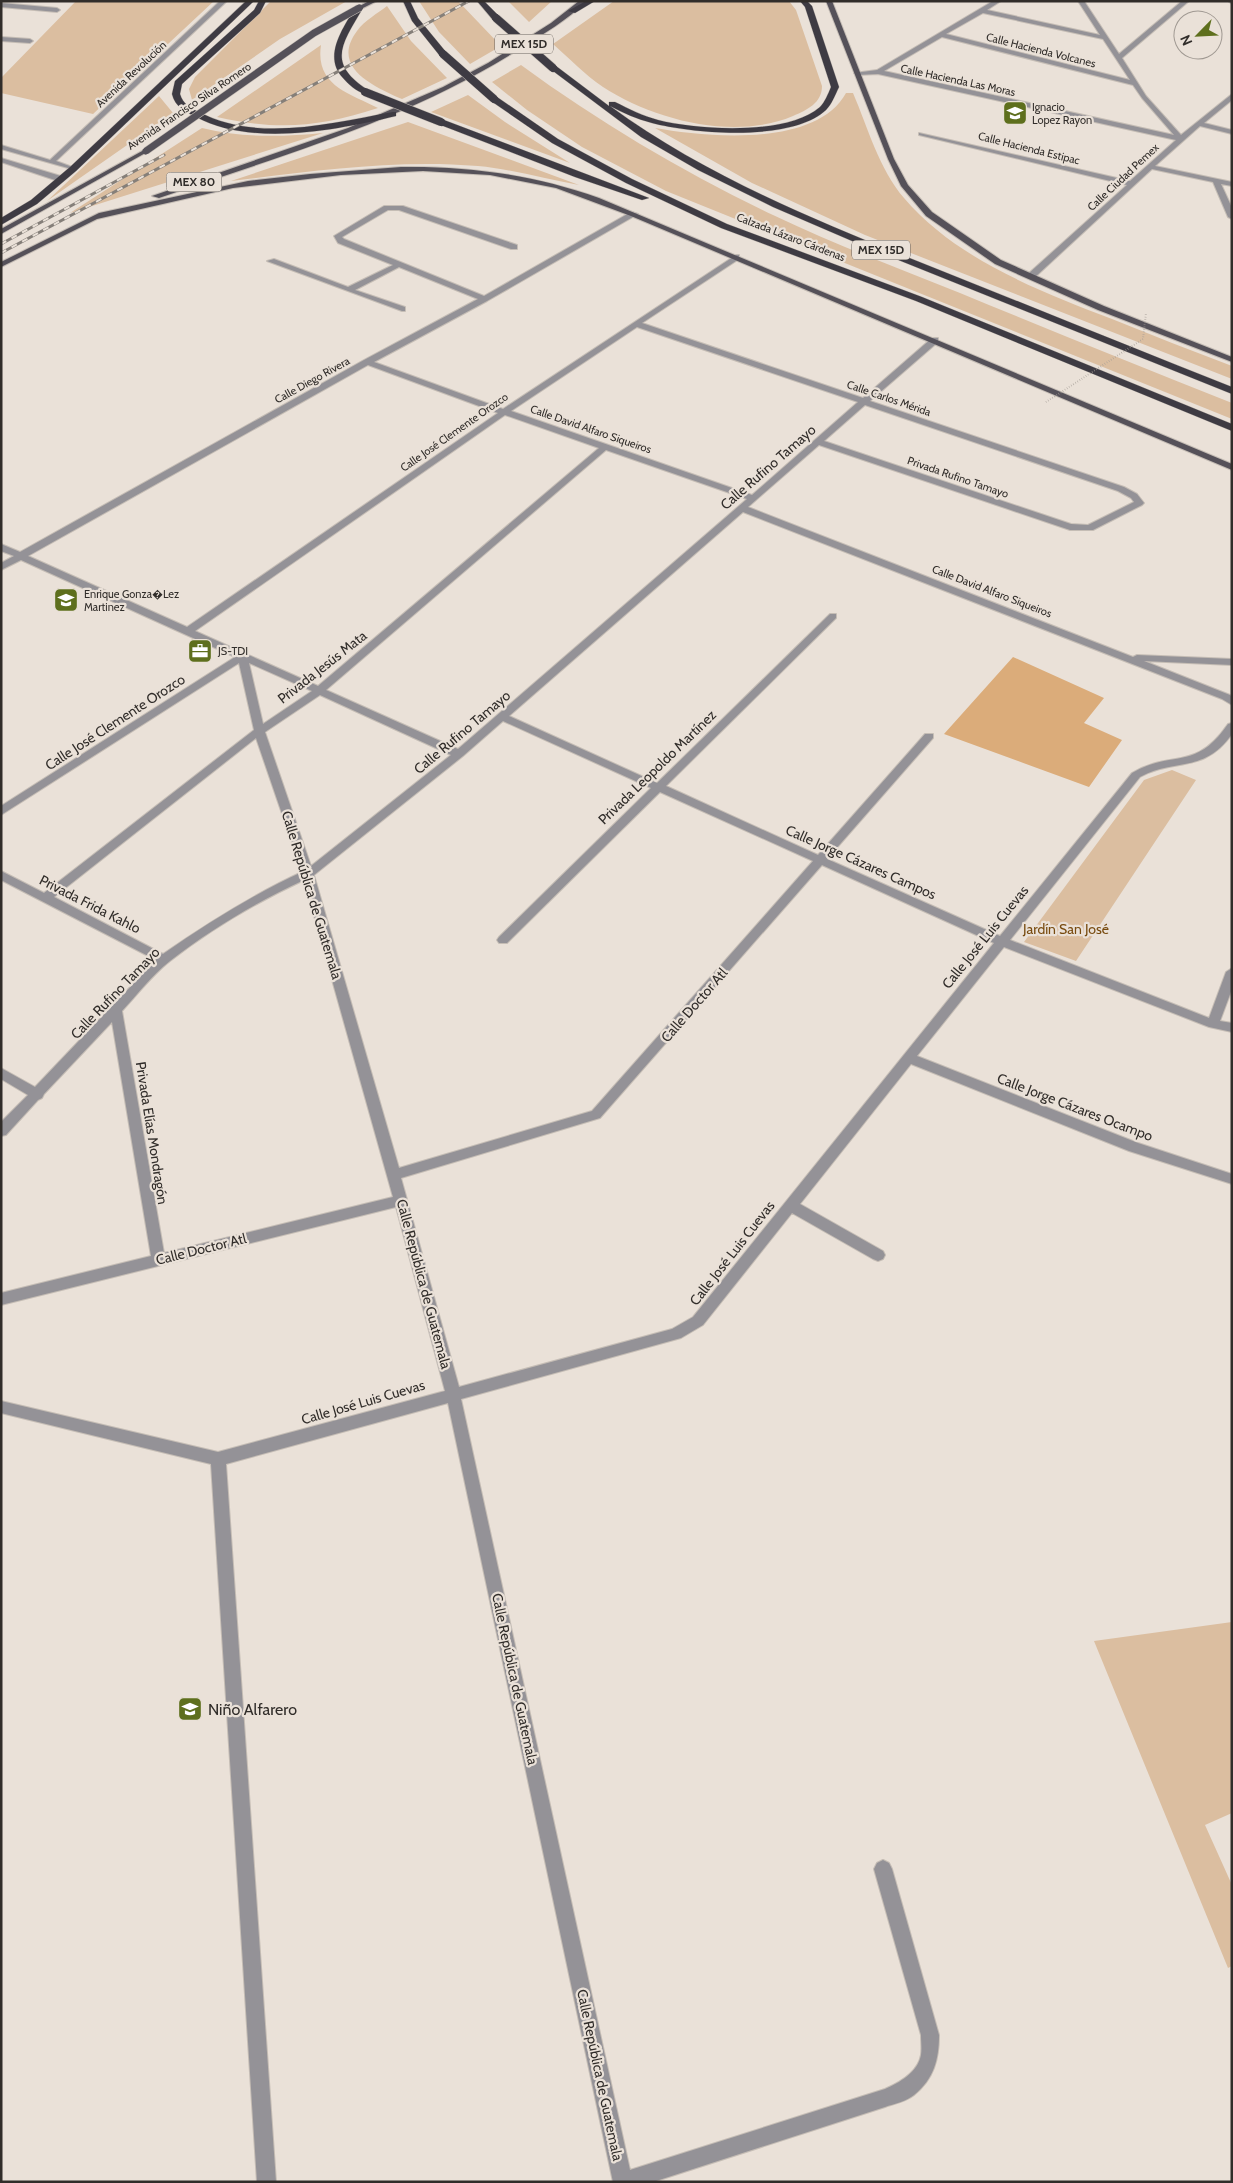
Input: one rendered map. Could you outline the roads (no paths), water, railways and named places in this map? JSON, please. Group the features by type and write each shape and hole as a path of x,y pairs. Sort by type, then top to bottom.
{"highway":[{"path":"1,222 34,202 73,169 251,1"},
{"path":"263,1 257,11 178,83 176,95 181,105 194,114 216,122 265,130 313,128 393,114"},
{"name":"Calzada Lázaro Cárdenas","path":"406,1 428,36 443,54 494,99 555,141 612,172 724,226 919,299 1232,428"},
{"name":"Calzada Lázaro Cárdenas","path":"480,1 496,18 578,88 644,135 700,168 776,205 878,249 1232,390"},
{"path":"572,11 592,1"},
{"path":"578,88 662,124 688,128 754,130 801,120 820,111 829,101 835,88 808,6 803,1"},
{"path":"360,8 337,47 339,68 353,85 365,92 578,175 724,226"},
{"path":"1106,375 1232,437"}],"main road":[{"name":"Avenida Francisco Silva Romero","path":"1,232 146,151 314,33 374,1"},
{"name":"MEX 80","path":"1,265 92,218 393,114 455,86 500,61 572,11 582,1"},
{"path":"829,1 891,159 905,186 929,214 998,262 1101,308 1232,360"},
{"path":"92,218 192,194 274,180 382,170 442,169 481,171 532,180 570,190 634,214 1232,467"}],"street":[{"name":"Avenida Revolución","path":"51,162 224,1"},
{"path":"857,73 878,72 998,1"},
{"path":"1081,1 1144,97 1181,139"},
{"path":"1119,57 1186,1"},
{"path":"1,5 57,10"},
{"path":"983,11 1106,38"},
{"name":"Calle Hacienda Volcanes","path":"941,36 1136,84"},
{"path":"1,39 30,41"},
{"name":"Calle Hacienda Las Moras","path":"878,72 1181,139"},
{"name":"Calle Ciudad Pemex","path":"1031,276 1181,139 1232,96"},
{"path":"1198,124 1232,132"},
{"name":"Calle Hacienda Estipac","path":"921,134 1132,184"},
{"path":"1,147 73,169"},
{"path":"1,160 61,179"},
{"path":"1150,167 1232,184"},
{"path":"1216,181 1232,217"},
{"path":"484,299 341,241 338,236 387,208 397,207 514,248"},
{"name":"Calle Diego Rivera","path":"1,566 634,214"},
{"name":"Calle José Clemente Orozco","path":"188,631 504,412 736,257"},
{"path":"271,261 402,309"},
{"path":"348,290 398,265"},
{"name":"Calle Carlos Mérida","path":"636,324 1121,489 1139,501 1138,505 1090,528"},
{"name":"Calle Rufino Tamayo","path":"1,1131 38,1095 164,959 214,924 265,894 308,874 459,754 935,340"},
{"name":"Calle David Alfaro Siqueiros","path":"366,362 752,498"},
{"name":"Privada Rufino Tamayo","path":"818,442 1070,527 1090,528"},
{"name":"Privada Jesús Mata","path":"46,898 259,731 319,690 606,446"},
{"name":"Calle David Alfaro Siqueiros","path":"742,508 1128,658 1226,697 1232,702"},
{"path":"1,547 459,754"},
{"name":"Privada Leopoldo Martínez","path":"503,940 833,616"},
{"name":"Calle José Clemente Orozco","path":"1,811 243,656"},
{"name":"Calle República de Guatemala","path":"243,656 259,731 308,874 401,1200 453,1393 623,2182"},
{"path":"1128,658 1232,662"},
{"name":"Calle Jorge Cázares Campos","path":"502,717 1002,942 1212,1024 1232,1028"},
{"name":"Calle José Luis Cuevas","path":"1,1407 218,1459 453,1393 676,1334 698,1321 1136,775 1146,770 1204,756 1222,742 1232,726"},
{"name":"Calle Doctor Atl","path":"394,1175 596,1116 929,736"},
{"name":"Privada Frida Kahlo","path":"1,875 164,959"},
{"path":"1212,1024 1232,972"},
{"name":"Privada Elías Mondragón","path":"116,1010 158,1260"},
{"name":"Calle Jorge Cázares Ocampo","path":"909,1058 1134,1147 1232,1179"},
{"path":"1,1073 38,1095"},
{"name":"Calle Doctor Atl","path":"1,1299 401,1200"},
{"path":"790,1205 878,1255"},
{"path":"218,1459 267,2182"},
{"path":"623,2182 885,2098 907,2089 924,2070 930,2055 930,2035 883,1868"}],"railway":[{"path":"1,253 469,1"},
{"path":"1,244 164,155"}],"place":[{"name":"Ignacio Lopez Rayon","path":"1015,113"},
{"name":"Enrique Gonza�Lez Martinez","path":"66,600"},
{"name":"JS-TDI","path":"200,651"},
{"name":"Niño Alfarero","path":"190,1709"}],"park label":[{"name":"Jardín San José","path":"1066,929"}]}
